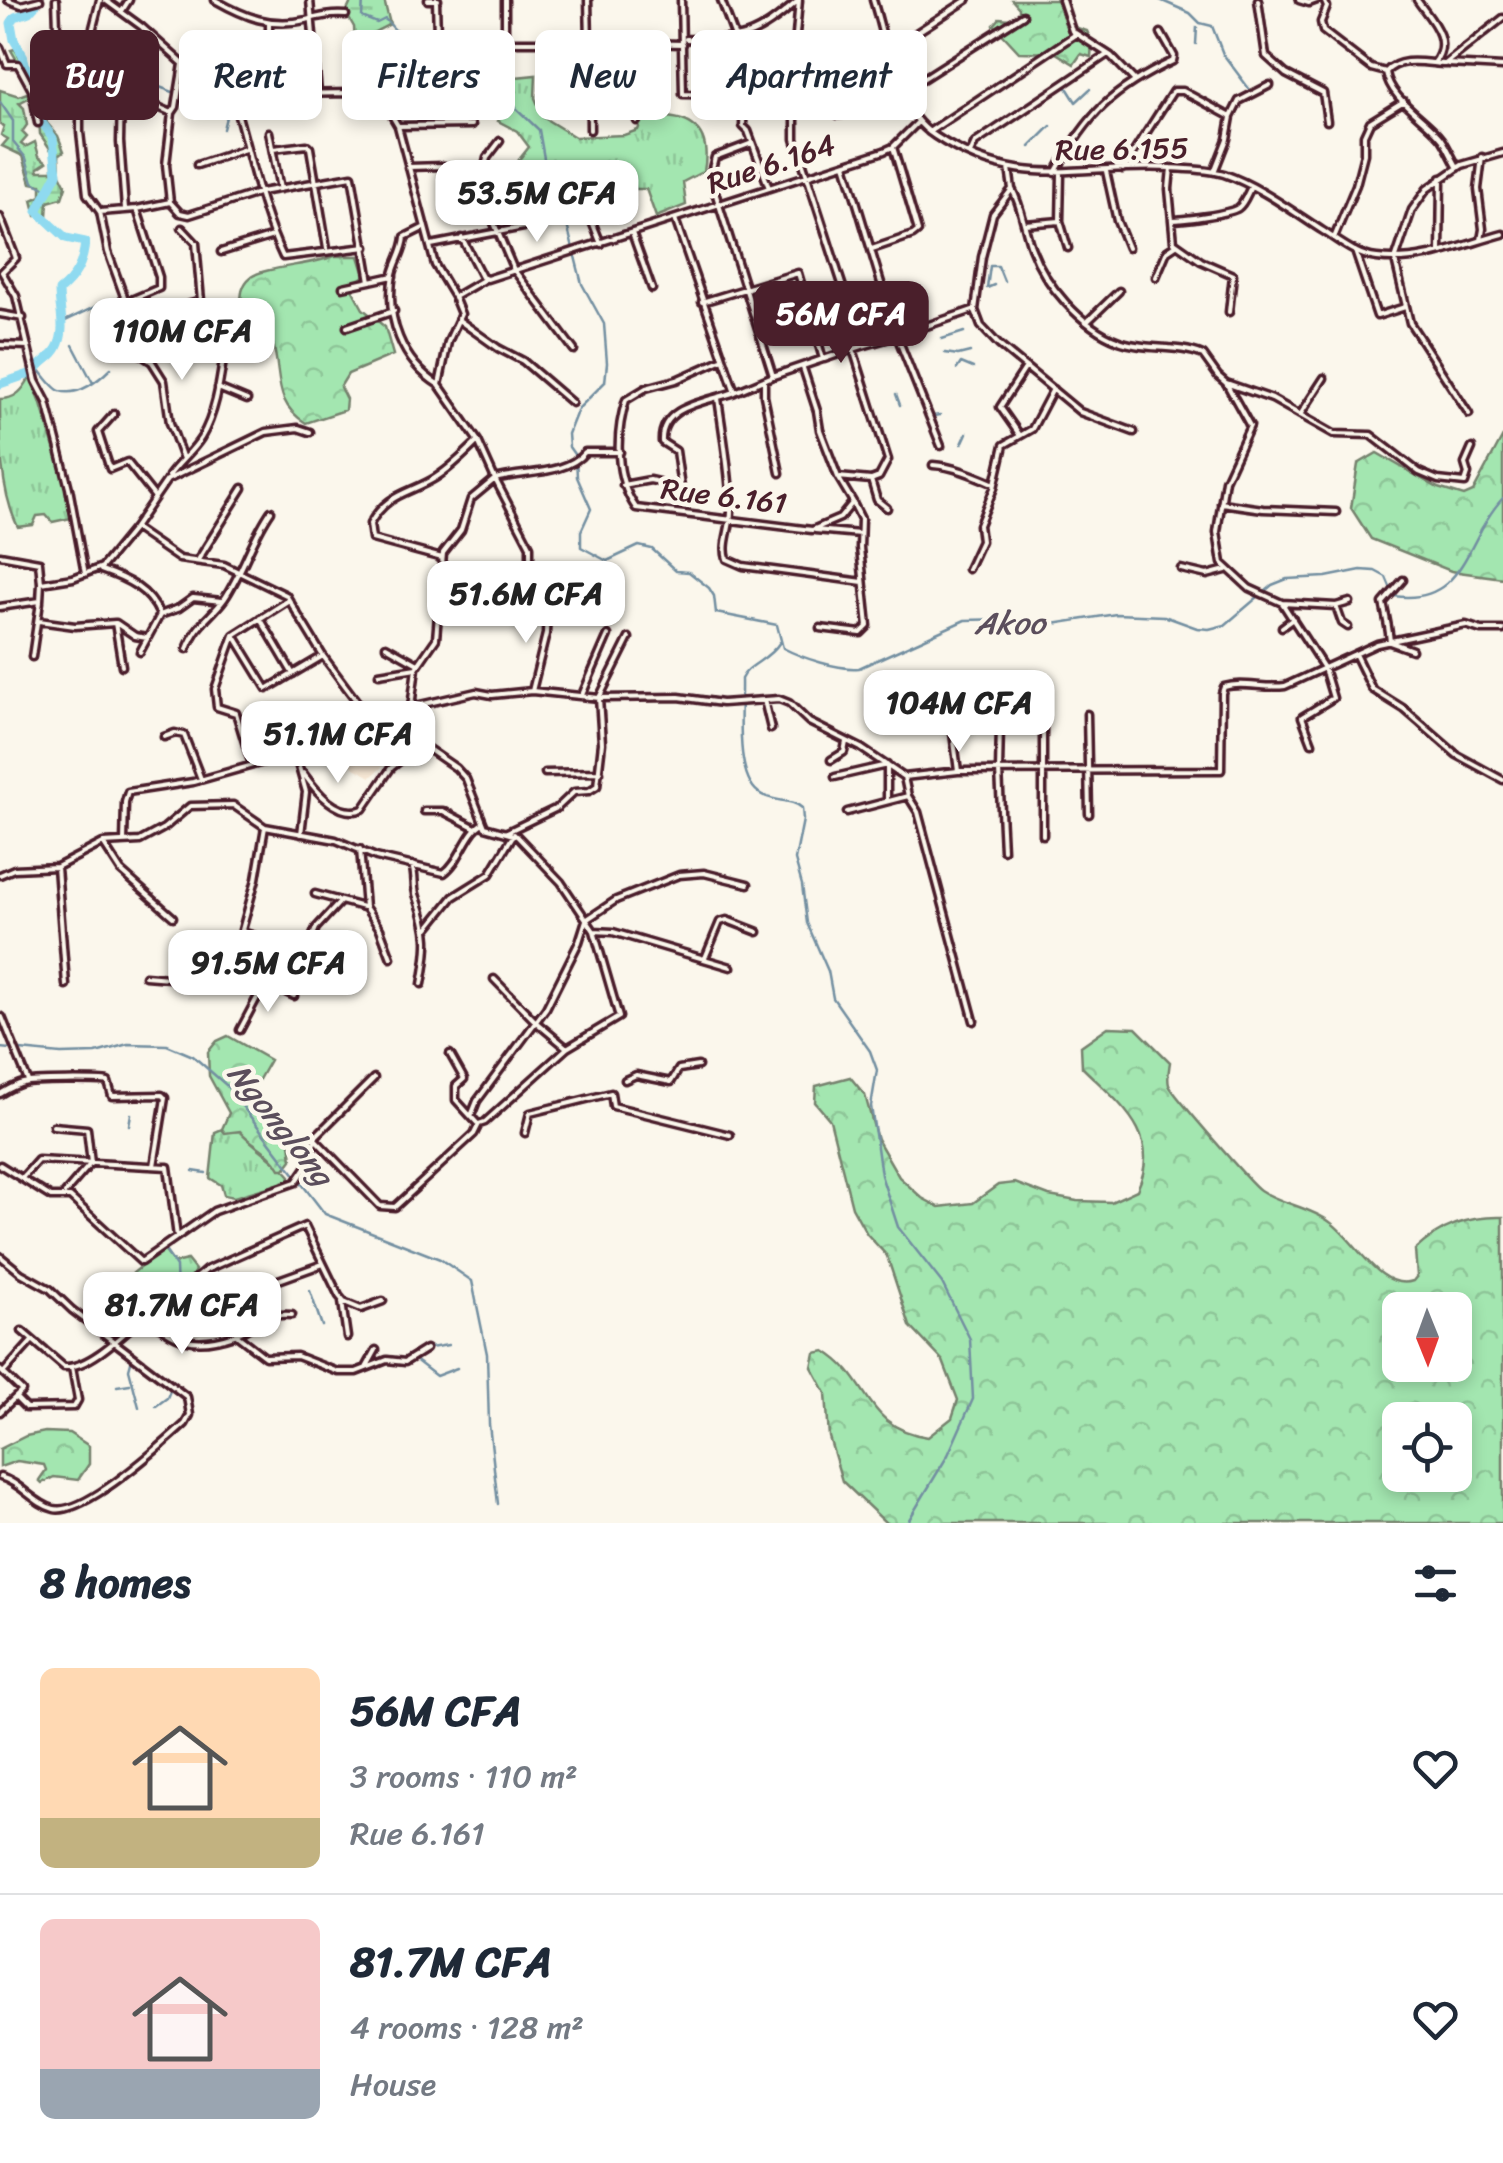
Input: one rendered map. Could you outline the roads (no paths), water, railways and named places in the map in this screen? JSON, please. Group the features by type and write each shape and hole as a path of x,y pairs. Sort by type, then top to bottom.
{"street":[{"path":"8,0 21,5 37,1"},
{"path":"56,0 57,30"},
{"path":"94,30 103,0 122,11 179,61"},
{"path":"122,11 129,0"},
{"path":"215,0 249,18 269,23 346,15"},
{"path":"310,0 314,30"},
{"path":"428,0 437,0 437,30"},
{"path":"505,0 505,30"},
{"path":"588,0 589,30"},
{"path":"681,0 683,94 691,94"},
{"path":"720,0 732,30"},
{"path":"761,30 799,0"},
{"path":"799,0 794,133 862,346"},
{"name":"Rue 6.155","path":"873,0 882,30"},
{"path":"921,30 967,0"},
{"path":"1062,0 1076,34 1108,54 1135,82"},
{"path":"1258,0 1266,56 1286,74 1323,93 1327,121"},
{"path":"1299,0 1317,0"},
{"path":"1324,0 1327,7 1321,22 1323,31 1370,68 1386,72"},
{"path":"1417,0 1438,29 1440,55 1434,64"},
{"path":"784,13 799,18"},
{"path":"927,76 1023,15"},
{"path":"1445,64 1503,18"},
{"path":"269,23 269,30"},
{"path":"1068,248 1060,221 1058,173 1102,104 1174,62 1162,32"},
{"path":"929,132 1076,34"},
{"path":"671,42 691,41"},
{"path":"0,46 7,64 18,64 32,90 38,123"},
{"path":"970,154 975,143 1108,54"},
{"path":"1458,168 1442,139 1387,81 1386,72 1404,62 1503,67"},
{"path":"1214,172 1239,101 1270,84"},
{"path":"179,89 166,165 170,202 189,216 261,192 352,176 370,281"},
{"path":"1124,168 1173,91 1183,91 1231,117"},
{"path":"1334,238 1356,185 1364,154 1364,135 1370,122 1404,101"},
{"path":"159,108 172,113"},
{"path":"80,120 87,194 100,212 108,252 126,299 132,300 160,284 137,209"},
{"path":"120,120 125,209"},
{"path":"238,120 283,256 366,247"},
{"path":"394,120 429,245 438,272 454,297 460,321 523,361 572,402"},
{"path":"590,120 590,130"},
{"path":"743,120 770,188"},
{"name":"Rue 6.155","path":"918,122 970,154 1009,168 1058,173 1124,168 1214,172 1251,187 1368,256 1395,260 1503,234"},
{"name":"Rue 6.164","path":"454,297 484,279 893,147 918,122"},
{"path":"398,126 472,124"},
{"path":"269,132 280,189"},
{"path":"482,185 487,158 500,141"},
{"path":"752,142 714,158 710,176 773,376"},
{"path":"273,149 309,146 328,250"},
{"path":"872,250 914,236 918,230 893,147"},
{"path":"198,165 245,149"},
{"path":"1469,414 1410,322 1395,260 1412,210 1427,190 1458,168 1503,152"},
{"path":"1480,240 1483,229 1478,190 1482,157"},
{"path":"845,164 897,336 941,446"},
{"path":"408,167 444,166 464,180 482,185 514,270 574,350"},
{"path":"1009,168 1024,224 1044,273 1058,294 1110,337 1128,344 1197,352 1206,358 1226,383 1250,426 1227,472 1217,542 1226,570 1249,588 1282,603 1324,668 1333,698 1302,717 1312,743"},
{"path":"1171,168 1176,245"},
{"path":"1106,170 1128,248"},
{"path":"1440,252 1441,178"},
{"path":"574,180 601,244"},
{"path":"1172,220 1192,221 1208,213 1234,210 1251,187"},
{"path":"1012,189 993,214 982,257 975,310 981,326 1080,412 1134,432"},
{"path":"100,212 170,202"},
{"path":"0,217 16,258 1,271 14,291 36,381 47,402 86,574"},
{"path":"675,219 734,392"},
{"path":"1024,224 1060,221"},
{"path":"429,245 539,224"},
{"path":"182,228 194,239 202,278 202,301 187,306 196,321 224,348"},
{"path":"424,228 405,236 393,276 395,331 426,378 439,385 478,441 530,546 529,559 547,608 546,634 532,691"},
{"path":"632,233 652,289"},
{"path":"221,252 274,236"},
{"path":"462,238 484,279"},
{"path":"1156,276 1167,251 1176,245"},
{"path":"1176,245 1234,275 1229,312"},
{"path":"1356,252 1377,316 1405,307"},
{"path":"702,302 798,272 823,359"},
{"path":"343,287 393,276"},
{"path":"1088,322 1119,291"},
{"path":"721,360 629,397 619,427 623,485 650,480 680,488 676,451 662,442 665,421 674,412 975,310"},
{"path":"347,327 394,312"},
{"path":"0,314 23,318"},
{"path":"439,385 448,342 460,321"},
{"path":"41,583 98,570 134,528 206,427 218,388 226,335"},
{"path":"123,342 152,362 164,381 170,423 184,459"},
{"path":"0,345 28,346"},
{"path":"838,477 872,480 880,477 888,460 853,349"},
{"path":"803,367 838,477 861,518 867,630 861,633 820,628"},
{"path":"1018,434 1000,407 1026,367"},
{"path":"1300,415 1324,378"},
{"path":"764,381 780,473"},
{"path":"1226,383 1256,392 1334,434 1372,436 1419,472 1458,485 1464,484 1468,474 1465,464 1472,448"},
{"path":"218,388 247,400"},
{"path":"968,569 980,541 979,524 995,484 1004,445 1032,428 1054,389"},
{"path":"718,398 731,518 727,559 738,564 863,582"},
{"path":"114,414 98,435 110,468 127,462 155,497"},
{"path":"166,480 266,432 298,428 310,432"},
{"path":"442,558 372,539 370,524 401,492 442,473 478,441"},
{"path":"620,452 584,452 566,466 495,479 471,500 461,530 442,558 436,638 417,666 410,706 476,692 492,695 532,691 599,698 722,702 779,698 809,722 904,777 958,772 1221,770 1224,687 1284,686 1390,642 1466,626 1503,630"},
{"path":"932,466 954,467 995,484"},
{"path":"872,480 877,500 887,508"},
{"name":"Rue 6.161","path":"623,485 639,510 812,530 840,518 853,502"},
{"path":"198,560 243,488"},
{"path":"1221,504 1263,510 1336,512"},
{"path":"187,650 195,628 222,601 271,511"},
{"path":"134,528 179,559 238,571 279,590 290,600 361,707"},
{"path":"812,530 860,534"},
{"path":"0,555 39,562 39,620 32,656"},
{"path":"1181,569 1207,576 1226,570"},
{"path":"98,570 145,592 160,615"},
{"path":"1390,642 1383,603 1402,580"},
{"path":"140,652 160,615 193,598 222,601"},
{"path":"252,765 236,714 216,705 215,689 234,636 290,600"},
{"path":"0,607 40,601"},
{"path":"1282,603 1336,606 1350,602"},
{"path":"547,608 612,604"},
{"path":"1336,606 1348,627"},
{"path":"260,618 293,674"},
{"path":"1282,627 1293,618"},
{"path":"39,620 75,626 115,623 135,636 147,638"},
{"path":"115,623 122,666"},
{"path":"1448,630 1452,642"},
{"path":"234,636 266,689 324,656"},
{"path":"582,696 608,636"},
{"path":"507,832 557,808 574,792 597,786 599,698 629,638"},
{"path":"1390,642 1412,650"},
{"path":"386,646 417,666"},
{"path":"1355,654 1372,689 1404,709 1457,756 1503,780"},
{"path":"379,674 417,666"},
{"path":"953,674 953,733 958,772"},
{"path":"1004,850 999,772 1001,679 1007,676 1030,686"},
{"path":"764,700 771,729"},
{"path":"1043,702 1043,835"},
{"path":"124,842 124,802 128,792 201,779 295,754 351,710 400,709 421,744 466,779 483,823 514,834 555,874 594,931 619,1017 567,1048 396,1207 380,1206 315,1138"},
{"path":"1086,714 1088,814"},
{"path":"164,738 184,735 201,779"},
{"path":"830,760 844,752 846,742"},
{"path":"302,773 341,810 357,812 392,768 421,744"},
{"path":"295,754 306,792 301,834"},
{"path":"834,777 887,765"},
{"path":"887,765 887,800"},
{"path":"545,773 600,772"},
{"path":"904,777 908,796 918,812 974,1022"},
{"path":"847,812 908,796"},
{"path":"0,875 17,868 57,867 103,843 140,842 190,806 234,805 265,827 336,840 412,865 448,872 474,828 483,823"},
{"path":"424,811 442,811 474,828"},
{"path":"265,827 242,927 245,933 308,948 318,925 340,902"},
{"path":"428,928 453,897 490,874 514,834"},
{"path":"103,843 120,871 173,918"},
{"path":"360,849 364,907 380,929 391,958"},
{"path":"412,865 430,942 422,984"},
{"path":"57,867 66,985"},
{"path":"472,1116 478,1101 536,1023 564,975 586,920 616,900 679,875 704,873 748,884"},
{"path":"315,894 364,907"},
{"path":"705,958 720,922 727,920 758,932"},
{"path":"594,931 613,932 731,967"},
{"path":"145,976 219,982 245,933"},
{"path":"240,1030 285,945"},
{"path":"494,980 567,1048"},
{"path":"266,983 294,996"},
{"path":"2,1017 28,1082"},
{"path":"450,1054 464,1074 456,1086 456,1100 478,1127"},
{"path":"626,1080 636,1076 671,1082 679,1069 698,1066"},
{"path":"64,1195 137,1262 142,1262 227,1205 296,1182 307,1166 315,1138 374,1078"},
{"path":"0,1094 28,1082 103,1080 108,1082 111,1096 164,1096 154,1166"},
{"path":"525,1133 530,1114 612,1092 614,1106 730,1135"},
{"path":"0,1165 51,1197 64,1195 90,1164 87,1129 54,1126"},
{"path":"22,1178 38,1160 170,1169 170,1204 177,1236"},
{"path":"22,1331 64,1366 72,1367 91,1358 206,1270 305,1226 342,1300 347,1337"},
{"path":"0,1256 50,1289 188,1398 188,1421 126,1476 70,1508 50,1507 0,1477"},
{"path":"194,1282 210,1297 232,1292 250,1294 323,1264"},
{"path":"342,1300 361,1308 383,1301"},
{"path":"146,1314 166,1333 186,1341 235,1334 269,1315 292,1316"},
{"path":"235,1334 265,1357 297,1356 338,1372 366,1369 387,1360 406,1362 426,1349"},
{"path":"0,1412 21,1395 22,1389 2,1371 32,1340"},
{"path":"366,1369 376,1350"},
{"path":"16,1398 26,1408 74,1408 78,1400 72,1367"}],"waterway":[{"name":"Akoo","path":"0,384 35,372 57,348 62,327 59,291 78,269 85,242 66,238 37,211 57,174 53,138 41,121 40,95 29,80 11,23 40,0"},
{"name":"Akoo","path":"363,0 362,17 377,23 385,19 406,42 415,71 425,79 448,83 456,90 472,84 485,90 495,89 503,97 511,90 516,108 539,130 545,164 526,177 521,193 531,203 554,210 567,225 582,284 604,324 605,382 578,409 568,434 569,447 576,457 577,477 591,509 581,531 581,547 607,561 639,546 652,549 676,571 689,572 709,588 716,613 777,625 783,648 791,652 831,665 859,668 965,620 1007,619 1028,625 1116,614 1164,616 1209,629 1225,625 1272,585 1287,579 1361,570 1386,577 1394,596 1418,596 1436,591 1450,580 1503,498"},
{"path":"1160,0 1212,26 1223,54 1250,90"},
{"path":"1196,44 1197,27"},
{"path":"1066,86 1076,102 1090,89"},
{"path":"159,87 173,92"},
{"path":"0,102 13,121 13,142 26,158 33,182 48,190"},
{"path":"223,129 225,120"},
{"path":"1030,147 1051,126"},
{"path":"994,285 987,288 990,266 998,266 1004,281"},
{"path":"63,322 97,306"},
{"path":"942,339 964,332"},
{"path":"73,345 93,383"},
{"path":"945,353 970,352"},
{"path":"957,369 961,363 973,368"},
{"path":"38,368 54,387 67,392 88,386 111,368"},
{"path":"896,394 900,405"},
{"path":"933,416 940,415"},
{"path":"962,444 967,433"},
{"path":"780,642 741,679 741,740 746,772 759,793 802,808 795,860 807,923 828,971 833,998 870,1051 877,1070 871,1106 881,1175 898,1227 942,1283 970,1339 973,1399 948,1455 907,1523"},
{"name":"Ngonglong","path":"0,1048 61,1054 96,1053 128,1044 167,1045 193,1056 226,1085 325,1214 440,1259 472,1281 487,1354 489,1424 498,1504"},
{"path":"129,1125 131,1114"},
{"path":"193,1171 206,1173"},
{"path":"164,1249 176,1267 177,1292"},
{"path":"310,1291 322,1326"},
{"path":"430,1348 448,1345"},
{"path":"132,1358 129,1369 139,1407"},
{"path":"414,1359 436,1376 457,1368"},
{"path":"117,1386 130,1384"},
{"path":"156,1406 167,1398 171,1388"}]}
